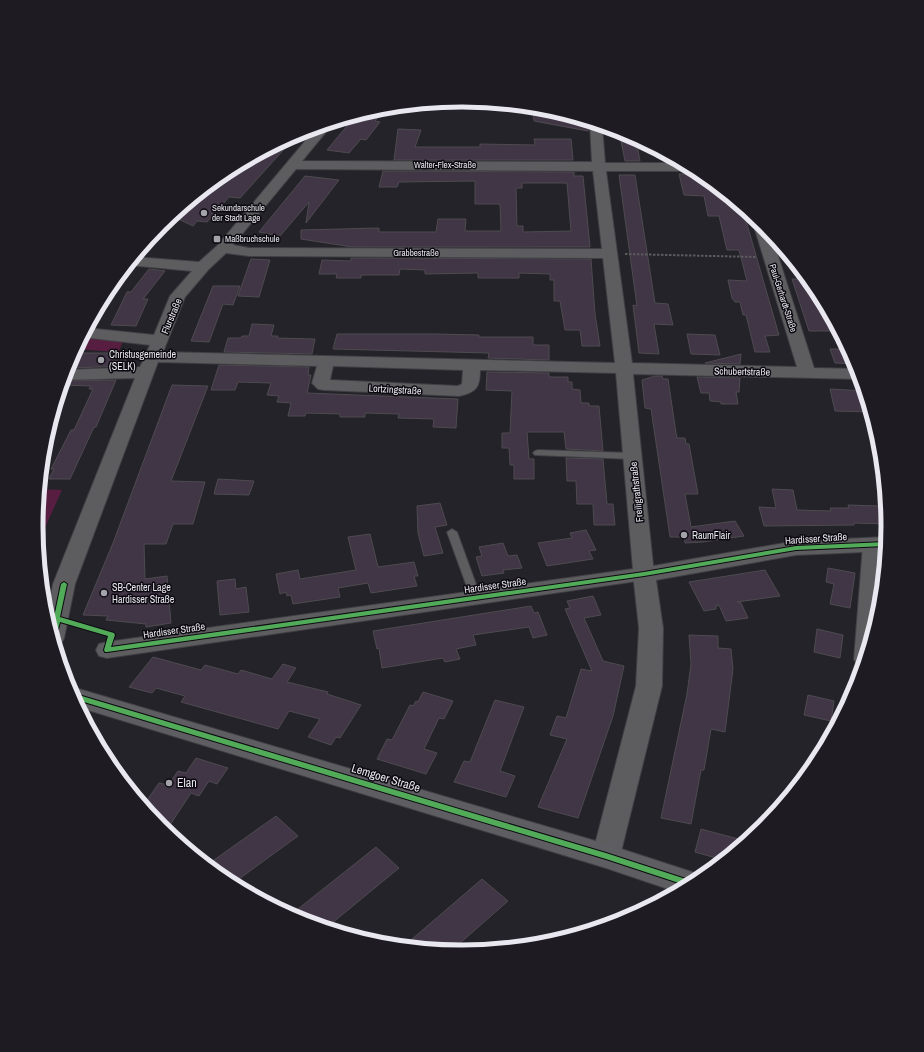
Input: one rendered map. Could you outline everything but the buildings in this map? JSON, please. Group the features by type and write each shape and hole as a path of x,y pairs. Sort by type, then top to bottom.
{"main road":[{"name":"Lemgoer Straße","path":"81,699 606,856 683,881"}],"street":[{"name":"Freiligrathstraße","path":"596,129 599,166 624,368 644,574 651,628 649,686 606,856"},
{"name":"Flurstraße","path":"55,627 64,584 148,364 160,342 178,296 203,267 223,248 318,133"},
{"name":"Walter-Flex-Straße","path":"291,165 675,165"},
{"name":"Paul-Gerhardt-Straße","path":"764,236 807,372"},
{"name":"Grabbestraße","path":"223,248 249,252 610,254"},
{"path":"138,262 203,267"},
{"path":"90,334 160,342"},
{"path":"72,374 148,364 326,362 624,368"},
{"name":"Lortzingstraße","path":"326,362 321,383 324,385 458,391 466,390 470,386 472,366"},
{"name":"Schubertstraße","path":"624,368 852,374"},
{"path":"870,621 880,544"},
{"name":"Hardisser Straße","path":"107,650 644,574 796,548 880,544"}],"lane":[{"path":"538,453 632,456"},
{"path":"452,532 476,598"}],"path":[{"path":"610,254 770,257"}],"shaded area":[{"path":"88,337 123,341 119,351 114,352 82,349"},
{"path":"45,489 62,490 43,532"}],"cycle path":[{"path":"58,619 112,635 107,650 644,574 796,548 880,544"},
{"path":"55,627 64,584"},
{"path":"81,699 606,856 683,881"}],"place":[{"name":"Sekundarschule der Stadt Lage","path":"204,213"},
{"name":"Maßbruchschule","path":"217,239"},
{"name":"Christusgemeinde (SELK)","path":"101,360"},
{"name":"RaumFlair","path":"684,535"},
{"name":"SB-Center Lage Hardisser Straße","path":"104,593"},
{"name":"Elan","path":"169,783"}]}
